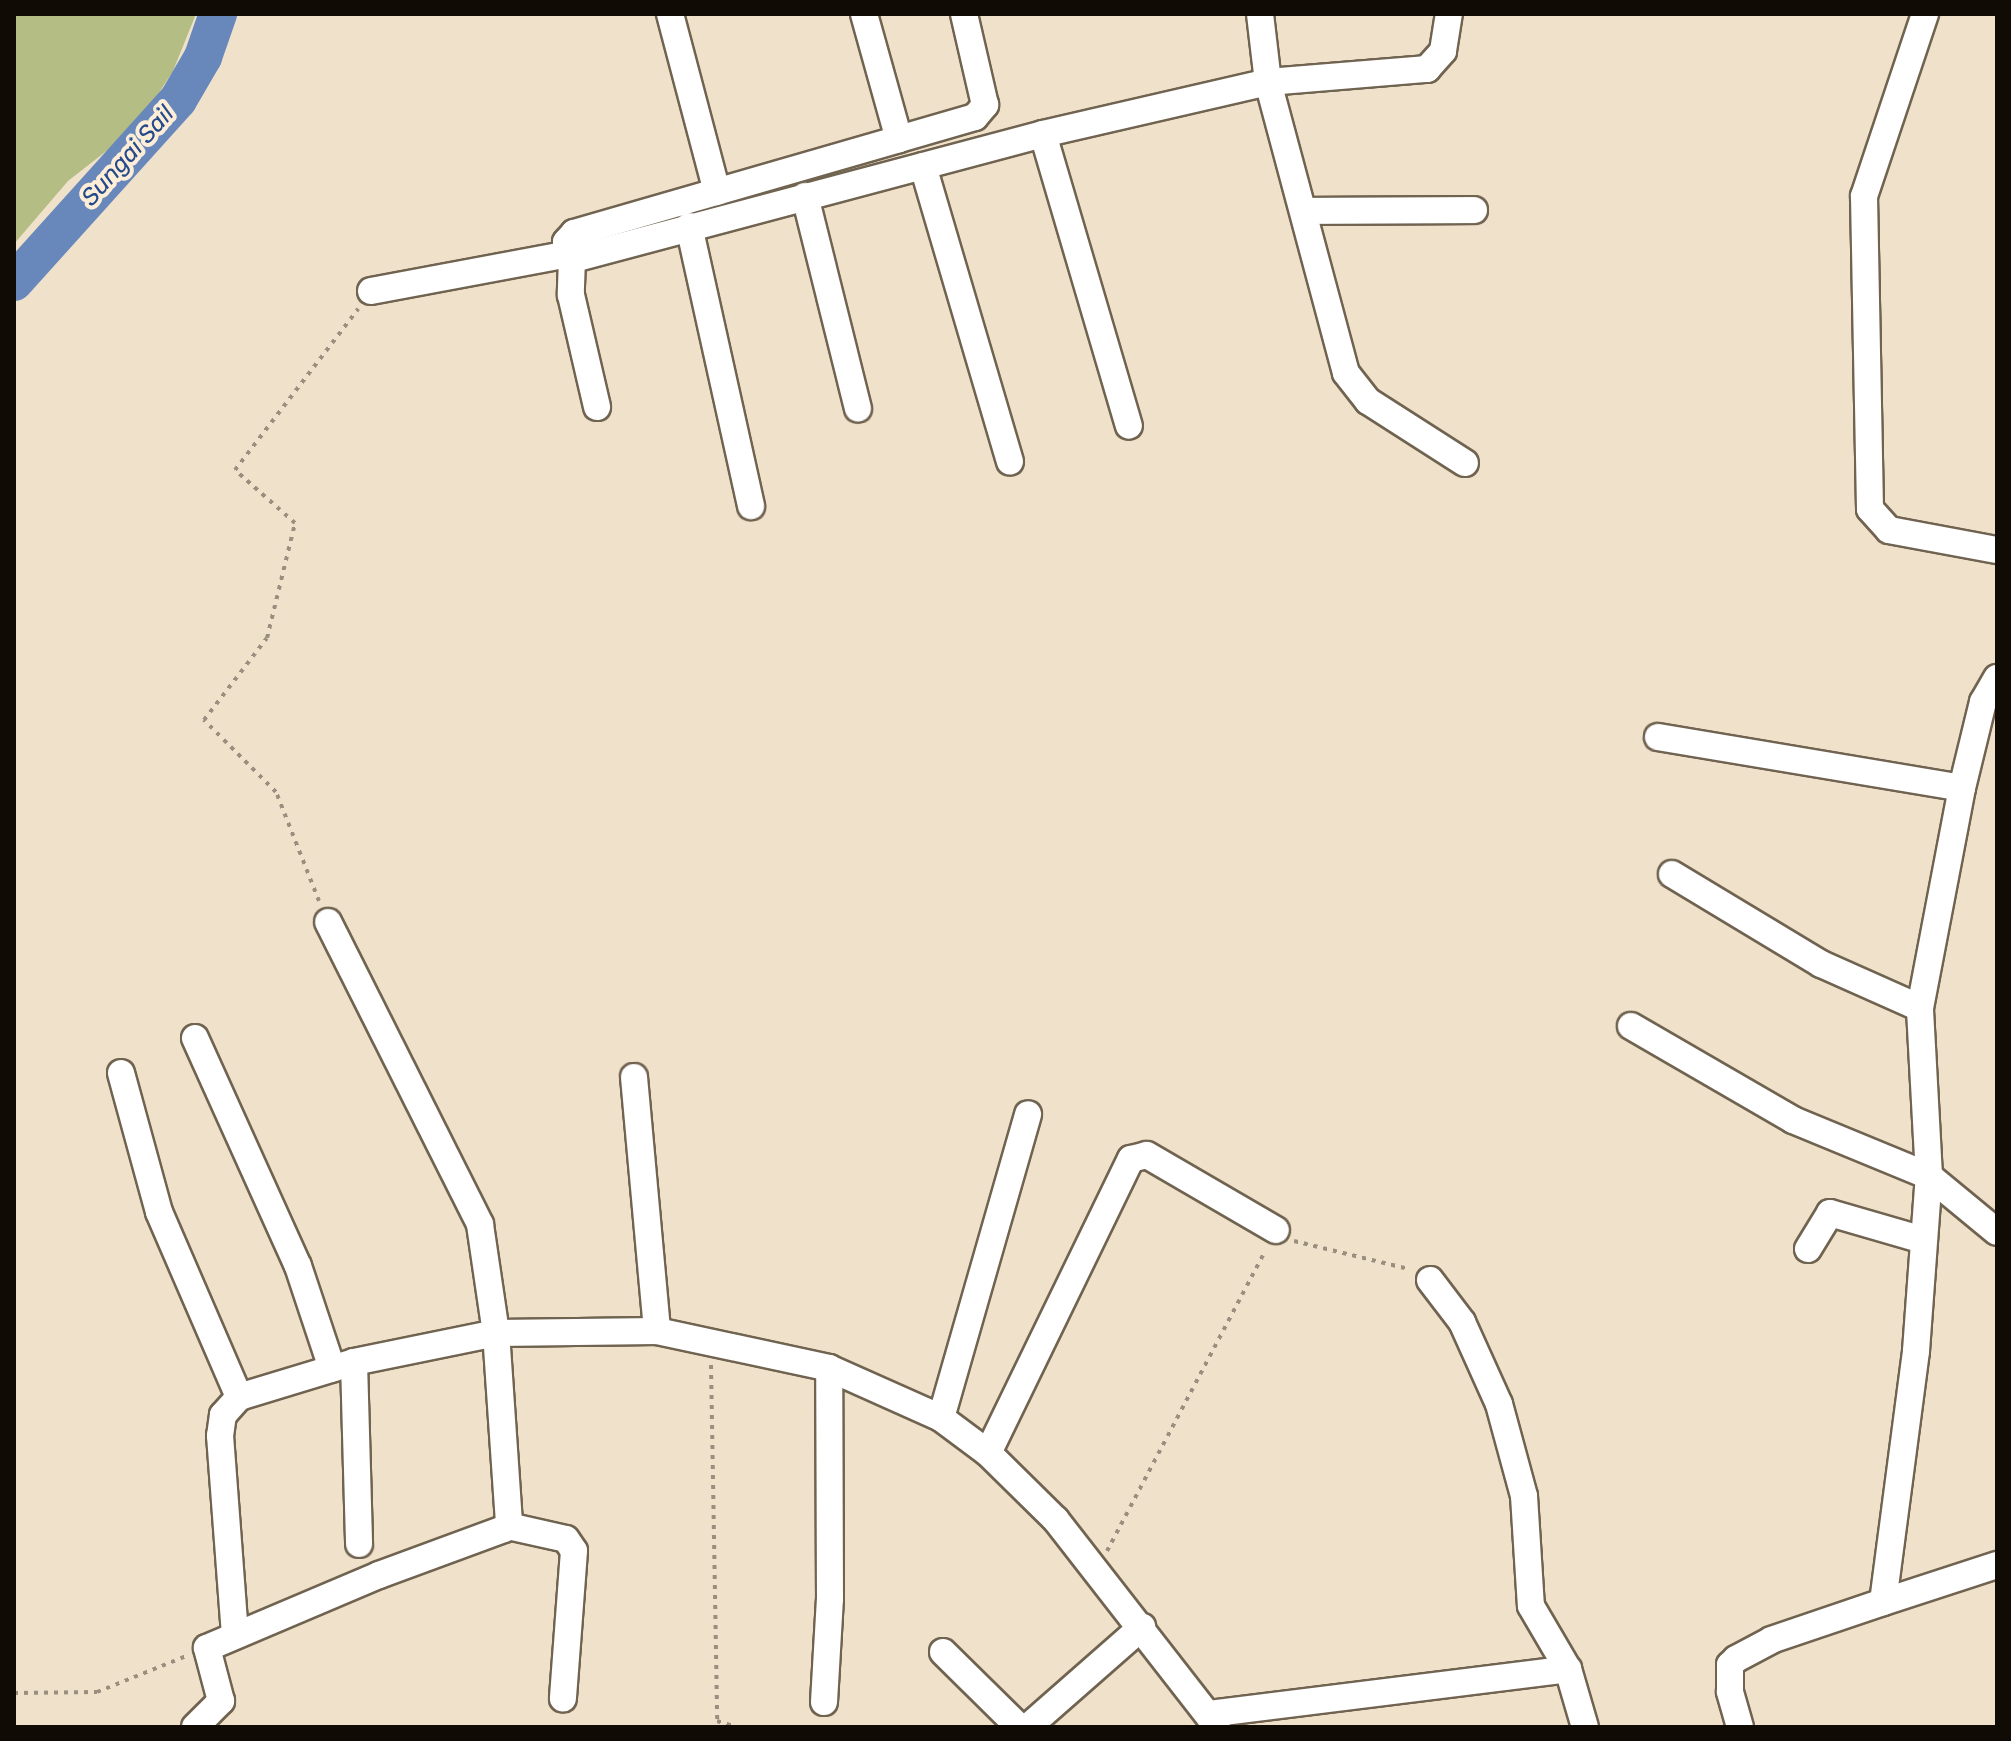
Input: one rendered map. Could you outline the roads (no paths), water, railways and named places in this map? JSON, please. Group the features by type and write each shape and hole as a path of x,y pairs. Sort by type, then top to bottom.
{"street":[{"path":"670,14 717,192"},
{"path":"864,14 899,139"},
{"path":"597,407 571,295 570,256 566,242 574,233 975,117 985,105 964,14"},
{"path":"1260,14 1268,82 1346,373 1368,401 1465,463"},
{"path":"371,291 570,256 1043,134 1268,82 1427,69 1443,51 1449,14"},
{"path":"1925,14 1864,196 1870,509 1889,530 1997,550"},
{"path":"1043,134 1129,426"},
{"path":"923,166 1010,461"},
{"path":"805,196 858,409"},
{"path":"1304,211 1474,210"},
{"path":"689,226 751,506"},
{"path":"1883,1602 1916,1351 1929,1176 1920,1008 1962,788 1997,678"},
{"path":"1658,737 1962,788"},
{"path":"1672,874 1821,964 1920,1008"},
{"path":"328,922 474,1204 496,1333 508,1526"},
{"path":"1631,1026 1793,1120 1929,1176 1997,1232"},
{"path":"195,1038 343,1365 359,1544"},
{"path":"121,1073 159,1212 239,1397"},
{"path":"634,1077 657,1331"},
{"path":"941,1418 1028,1114"},
{"path":"988,1453 1131,1159 1147,1155 1276,1230"},
{"path":"1808,1249 1830,1213 1923,1240"},
{"path":"1430,1280 1462,1322 1499,1404 1524,1496 1531,1606 1568,1669 1585,1727"},
{"path":"235,1635 220,1436 223,1415 239,1397 343,1365 496,1333 657,1331 829,1368 941,1418 988,1453 1056,1520 1212,1721 1568,1669"},
{"path":"824,1702 830,1599 829,1368"},
{"path":"195,1727 221,1701 207,1648 508,1526 566,1539 574,1551 563,1699"},
{"path":"1740,1727 1730,1691 1730,1665 1736,1659 1771,1640 1997,1565"},
{"path":"1028,1727 1142,1627"},
{"path":"943,1652 1019,1727"}],"waterway":[{"name":"Sungai Sail","path":"14,282 178,100 203,57 218,14"}]}
